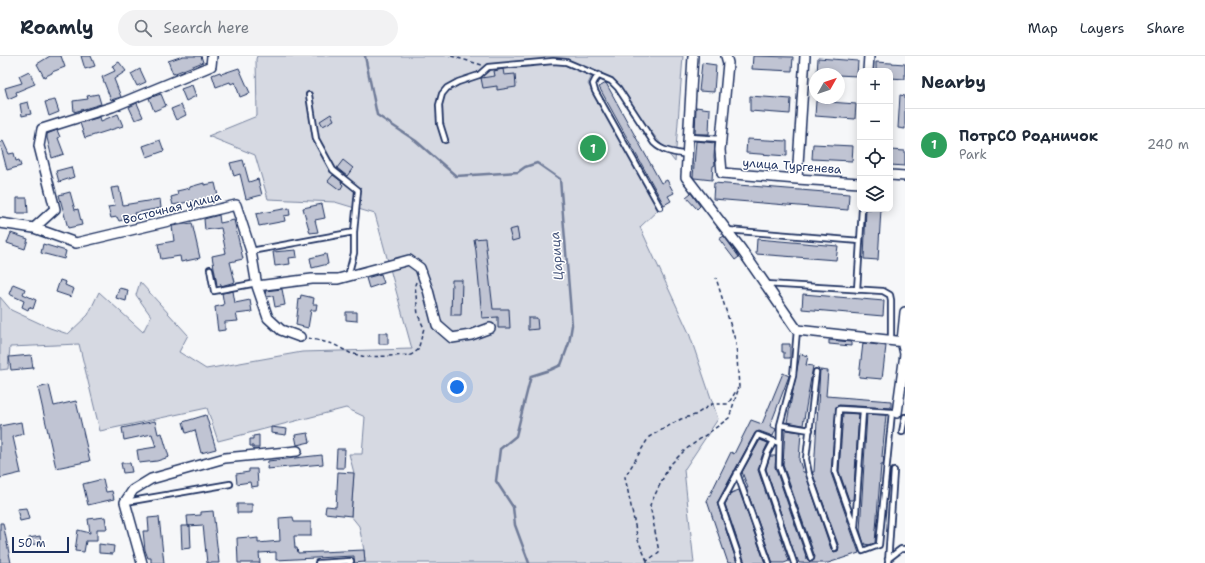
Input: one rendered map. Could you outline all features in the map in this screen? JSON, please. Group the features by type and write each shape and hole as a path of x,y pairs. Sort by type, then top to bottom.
{"street":[{"path":"0,223 34,228 55,209 39,146 42,129 112,107 211,66 212,56"},
{"path":"693,56 686,177 727,230 797,330 904,341"},
{"path":"721,139 728,63 726,56"},
{"path":"797,179 805,56"},
{"path":"868,68 869,56"},
{"name":"улица Тургенева","path":"721,139 720,150 722,173 857,183"},
{"path":"893,175 905,176"},
{"name":"Восточная улица","path":"34,228 76,243 236,205 251,251 257,285 268,318 281,330 300,336"},
{"path":"257,285 312,279 338,279 409,260 420,268 428,290 437,325 452,338 471,335 490,328"},
{"path":"898,414 905,354 905,312"},
{"path":"142,563 125,502 133,490 151,479 225,458 297,450"}],"lane":[{"path":"445,140 440,124 439,105 442,94 447,88 458,82 480,75 488,67 553,61 566,62 611,81 618,88 650,137 659,148 677,154 688,155"},
{"path":"599,76 592,84 595,91 660,207"},
{"path":"309,95 316,139 334,170 358,190 354,232 354,253 348,276"},
{"path":"689,137 721,139"},
{"path":"857,290 862,212"},
{"path":"727,230 860,241"},
{"path":"251,251 354,232"},
{"path":"210,269 214,291 257,285"},
{"path":"766,284 883,291 890,295 891,300 891,340"},
{"path":"797,330 793,376 780,425 778,466 811,558"},
{"path":"816,372 806,459 809,474 835,548"},
{"path":"839,409 898,414 879,545 863,551 835,472 839,409"},
{"path":"855,530 863,411"},
{"path":"898,414 902,432"},
{"path":"780,425 810,430"},
{"path":"741,563 721,504 758,435 779,443"},
{"path":"774,441 762,468 794,563"},
{"path":"888,561 894,471"},
{"path":"737,473 768,563"},
{"path":"125,502 230,484"},
{"path":"888,561 901,548 905,549"},
{"path":"318,563 351,561 350,563"}],"path":[{"path":"451,56 488,67"},
{"path":"300,336 333,344 350,353 366,357 411,355 418,350 424,328 418,315 415,285 420,268"},
{"path":"716,278 736,343 739,387 729,418 685,450 669,466 650,505 659,552 647,562 638,540 625,477 649,437 681,419 695,415 712,404 728,404 739,387"}],"shaded area":[{"path":"257,56 683,56 675,162 614,80 594,71 588,84 659,209 640,227 689,333 718,419 684,470 694,563 365,563 359,526 351,516 354,473 349,454 362,454 365,417 346,408 218,441 207,408 100,431 79,344 10,347 8,369 0,370 0,297 11,310 50,328 68,334 88,315 99,292 143,332 151,316 136,295 140,282 188,335 179,352 206,369 302,352 412,349 375,214 335,202 268,199 255,155 208,136 257,116"}],"building":[{"path":"50,56 61,56 65,67 44,77 37,64"},
{"path":"81,56 91,56 95,66 85,69"},
{"path":"183,56 201,56 203,62 173,74 168,61"},
{"path":"753,56 793,57 792,71 752,69"},
{"path":"818,58 858,61 857,76 845,75 845,68 817,68"},
{"path":"119,62 126,71 114,79 121,97 111,100 102,77 115,71 112,66"},
{"path":"876,62 905,64 905,79 893,78 893,68 876,68"},
{"path":"702,63 716,65 714,92 699,91"},
{"path":"239,68 250,93 240,97 235,82 231,84 230,82 216,87 212,75 220,72 221,74"},
{"path":"140,69 146,82 137,86 131,74"},
{"path":"503,69 504,75 515,74 516,87 497,90 497,86 483,88 481,78 495,76 494,71"},
{"path":"29,71 35,84 16,92 17,95 8,99 5,88 22,83 19,76"},
{"path":"606,83 661,183 667,180 674,193 668,196 671,201 664,205 599,87"},
{"path":"192,85 196,96 186,101 181,89"},
{"path":"98,94 101,104 74,112 73,101 88,99 87,96"},
{"path":"161,94 166,106 154,111 149,98"},
{"path":"900,95 905,96 905,129 898,128"},
{"path":"750,96 791,99 790,114 750,111"},
{"path":"55,100 59,112 49,116 45,102"},
{"path":"28,102 31,114 22,116 20,104"},
{"path":"137,103 143,117 135,120 129,107"},
{"path":"816,104 856,104 855,119 815,116"},
{"path":"181,105 186,115 176,120 171,109"},
{"path":"696,107 710,109 709,134 695,134"},
{"path":"118,114 123,126 85,138 80,123 100,117 101,121"},
{"path":"331,114 334,120 323,126 320,121"},
{"path":"57,130 60,137 58,138 64,154 52,158 47,134"},
{"path":"747,139 787,141 787,156 746,153"},
{"path":"160,140 164,151 147,157 143,146"},
{"path":"3,141 9,154 14,153 16,161 19,160 21,166 7,170 0,143"},
{"path":"696,141 715,143 715,165 713,166 712,180 693,177"},
{"path":"813,144 853,146 852,161 812,159"},
{"path":"893,150 905,151 905,166 893,165"},
{"path":"243,160 249,182 258,179 262,195 246,199 240,174 234,176 230,163"},
{"path":"343,160 353,168 347,176 337,168"},
{"path":"71,167 74,177 59,182 56,171"},
{"path":"333,175 342,182 341,183 343,185 340,190 328,181"},
{"path":"204,183 204,185 215,183 218,196 173,205 171,197 178,195 177,191"},
{"path":"714,183 849,194 848,210 713,199"},
{"path":"119,187 123,205 160,199 161,208 134,213 135,217 119,221 117,217 111,218 108,207 115,206 111,188"},
{"path":"70,192 75,210 78,209 82,225 68,228 59,195"},
{"path":"691,193 700,206 697,209 686,197"},
{"path":"17,198 27,198 28,213 17,213"},
{"path":"322,204 325,218 315,220 318,232 310,233 303,208"},
{"path":"289,208 290,215 284,216 285,221 259,226 256,214"},
{"path":"866,212 881,212 878,260 864,259"},
{"path":"219,215 220,223 234,220 243,259 230,262 235,282 221,286 221,284 217,285 212,256 226,253 221,228 205,230 204,219"},
{"path":"192,223 200,258 181,262 180,256 161,259 158,244 174,241 172,226"},
{"path":"517,228 519,239 512,241 509,230"},
{"path":"11,233 28,239 25,249 7,243"},
{"path":"724,236 739,257 735,260 719,239"},
{"path":"485,238 493,309 509,309 510,328 498,328 498,317 482,318 474,239"},
{"path":"757,239 838,246 836,260 756,254"},
{"path":"43,244 66,251 64,259 41,253"},
{"path":"296,250 297,257 289,258 290,264 275,266 273,252"},
{"path":"326,254 328,264 312,268 310,258"},
{"path":"381,274 384,283 369,288 366,278"},
{"path":"60,280 66,282 65,285 74,289 71,297 56,292"},
{"path":"452,280 462,280 461,315 451,315"},
{"path":"13,284 25,289 23,294 36,300 33,309 29,307 28,310 22,307 24,301 9,294"},
{"path":"119,288 128,290 126,301 116,298"},
{"path":"282,289 285,305 275,307 273,296 267,297 265,291"},
{"path":"233,291 235,303 250,300 252,312 236,314 238,321 225,322 225,330 218,331 215,307 224,305 222,293"},
{"path":"803,294 884,301 883,316 802,309"},
{"path":"301,295 314,298 313,304 317,304 316,310 311,310 308,328 296,325 299,299 300,300"},
{"path":"346,312 357,312 357,321 346,320"},
{"path":"528,318 537,318 538,329 528,330"},
{"path":"379,333 388,333 388,344 379,344"},
{"path":"829,340 851,342 851,346 829,344"},
{"path":"863,343 886,346 882,379 859,377"},
{"path":"782,344 790,344 790,358 784,358"},
{"path":"800,354 808,356 806,365 813,366 803,425 787,422"},
{"path":"31,355 33,368 11,370 9,357"},
{"path":"820,370 828,371 826,396 891,401 891,408 839,405 836,407 831,473 859,553 828,563 799,563 797,558 796,559 766,469 770,456 776,456 775,467 807,559 810,562 813,561 815,557 783,465 785,430 801,432 799,460 803,472 805,472 831,549 834,552 838,551 839,547 812,472 814,472"},
{"path":"783,373 789,376 770,426 776,429 773,436 759,431 755,433 717,503 737,563 728,563 707,501 731,452 734,454 751,420 762,424"},
{"path":"49,385 54,406 76,401 90,461 56,468 38,388"},
{"path":"843,413 859,414 853,500 849,500 839,471"},
{"path":"867,414 886,415 882,457 884,458 883,465 881,465 875,543 870,545 864,544 860,530"},
{"path":"206,415 216,449 201,453 195,430 186,433 183,422"},
{"path":"155,421 158,434 162,433 169,457 157,461 139,463 137,450 156,447 152,434 124,440 122,428"},
{"path":"21,422 23,434 13,437 21,473 0,478 0,426"},
{"path":"271,427 287,429 286,435 271,433"},
{"path":"308,433 310,442 297,445 295,435"},
{"path":"259,435 259,448 253,448 253,446 250,446 250,439 253,439 253,436"},
{"path":"760,440 768,443 758,470 789,561 784,563 773,563 746,488 748,488 742,472"},
{"path":"337,449 345,449 344,468 336,468"},
{"path":"322,455 323,464 267,469 268,461"},
{"path":"121,463 130,463 132,472 123,473"},
{"path":"249,469 257,469 258,486 251,487 250,482 237,484 236,474 249,472"},
{"path":"338,472 354,473 351,516 325,513 326,506 336,507"},
{"path":"103,479 106,492 112,491 114,499 88,505 83,484"},
{"path":"739,490 765,563 745,563 725,504 731,493"},
{"path":"237,504 252,504 252,513 237,513"},
{"path":"26,508 29,519 20,521 17,509"},
{"path":"213,511 219,563 207,563 203,525 188,526 187,516 201,515 201,512"},
{"path":"105,517 107,529 97,529 97,541 86,541 84,552 75,551 78,530 90,533 88,519"},
{"path":"159,517 164,563 151,563 151,558 148,558 145,550 143,531 149,531 148,518"},
{"path":"293,517 294,522 311,522 311,536 294,536 295,548 297,548 298,553 364,550 365,562 354,563 354,556 276,560 276,552 259,553 260,563 238,563 237,538 258,538 258,543 280,541 279,518"},
{"path":"0,523 3,523 11,563 0,563"},
{"path":"181,526 190,526 191,548 182,549"},
{"path":"40,536 41,543 30,545 29,538"},
{"path":"99,544 114,546 113,554 99,553"}],"waterway":[{"name":"Царица","path":"365,56 377,115 416,141 456,176 518,172 525,167 537,163 560,179 572,325 569,343 561,365 531,376 516,436 500,449 496,481 513,507 515,525 529,563"}],"place":[{"name":"ПотрСО Родничок","path":"593,148"}]}
